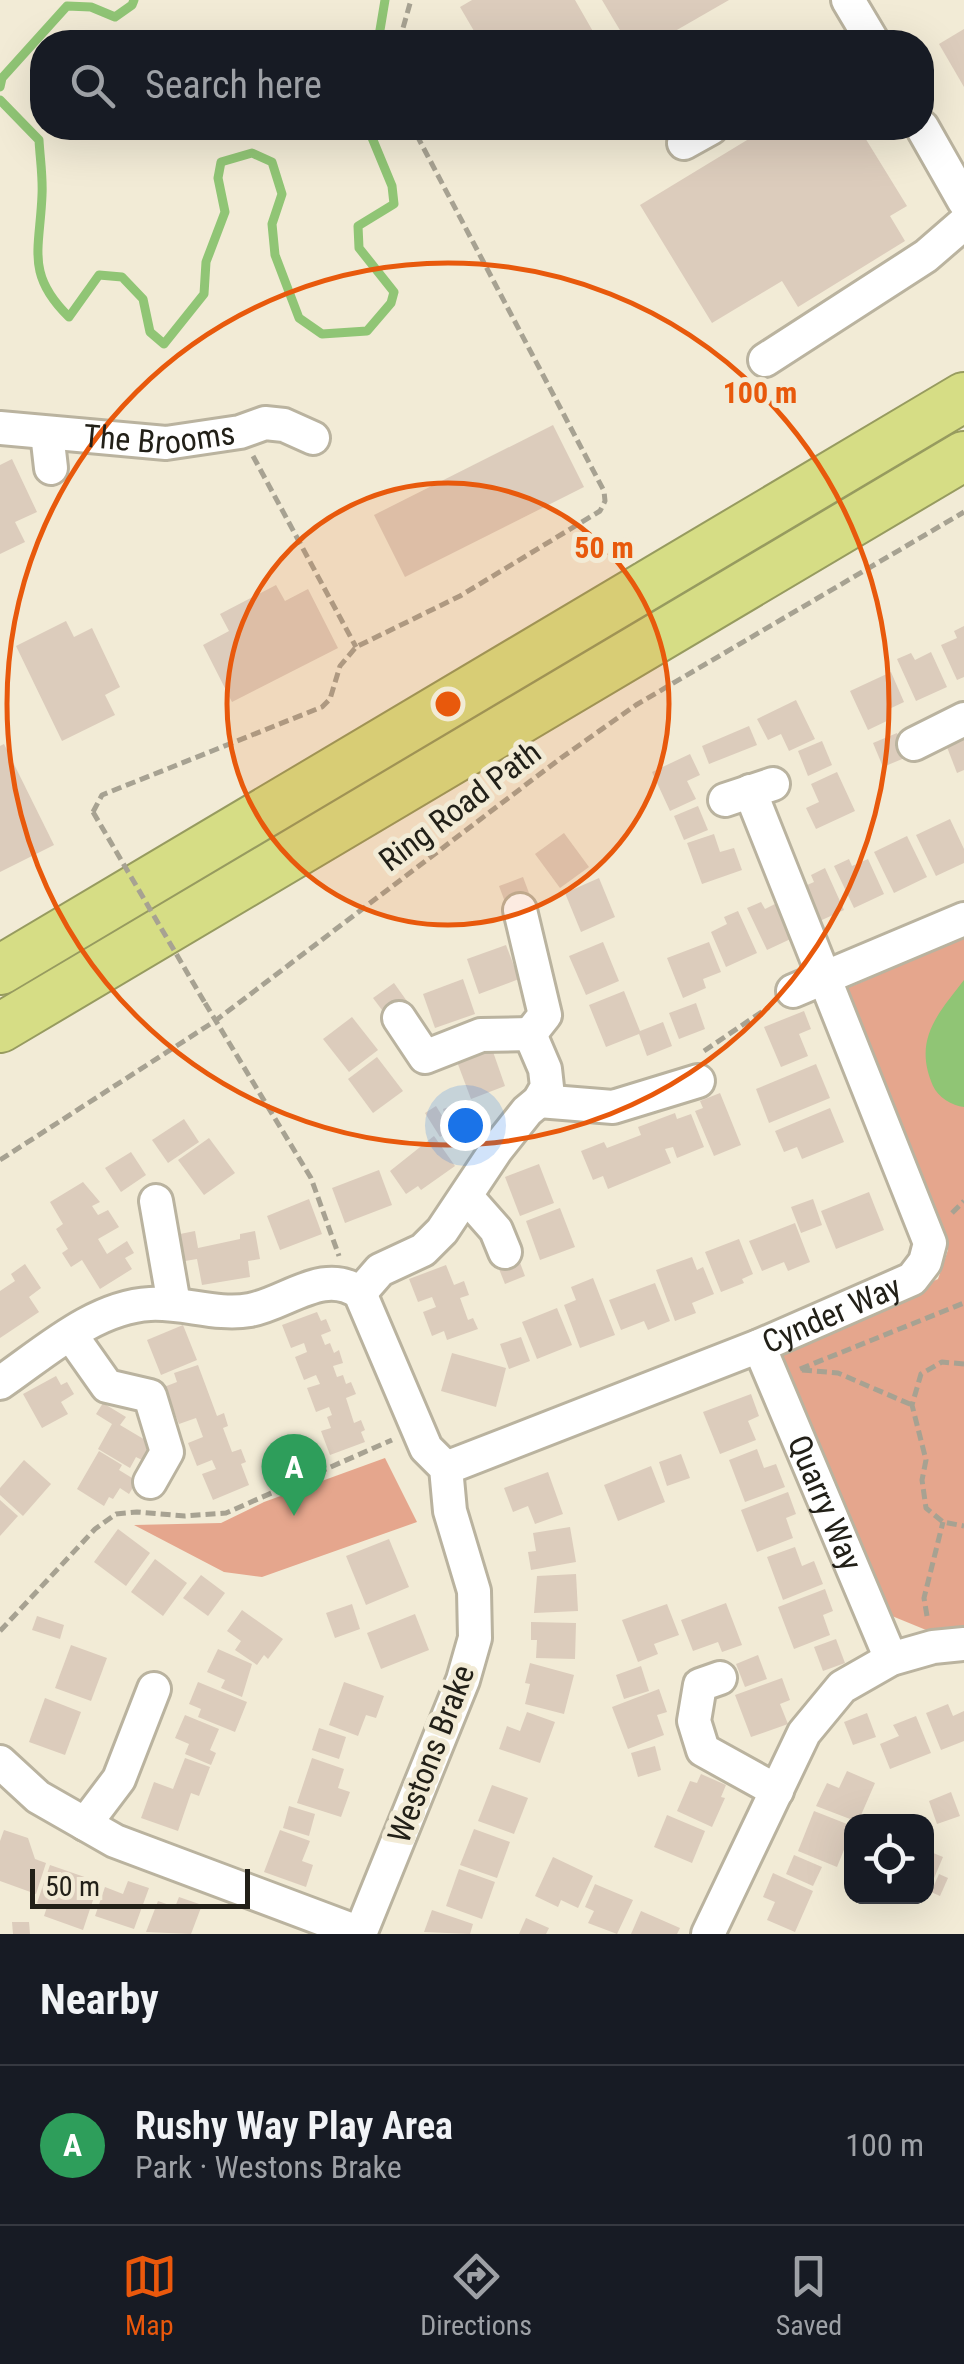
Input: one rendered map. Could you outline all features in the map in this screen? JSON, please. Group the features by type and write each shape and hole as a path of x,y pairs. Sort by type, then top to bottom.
{"highway":[{"path":"0,970 964,398"},
{"path":"0,1028 964,456"}],"street":[{"path":"848,0 862,30"},
{"path":"929,140 964,201"},
{"path":"764,360 926,256 964,222"},
{"name":"The Brooms","path":"0,428 166,443 240,432 265,423 284,425 313,438"},
{"path":"48,433 51,468"},
{"path":"914,744 964,720"},
{"name":"Cynder Way","path":"446,1468 759,1346 912,1278 925,1262 930,1243 749,792"},
{"path":"520,910 545,1015 530,1034"},
{"path":"793,991 964,919"},
{"path":"400,1018 425,1058 482,1035 530,1034"},
{"path":"0,1384 89,1323 122,1310 146,1304 174,1304 250,1310 324,1283 354,1289 380,1270 424,1250 442,1231 496,1150 539,1101 546,1087 545,1069 530,1034"},
{"path":"539,1101 612,1107 698,1081"},
{"path":"466,1196 496,1230 505,1252"},
{"path":"156,1201 174,1304"},
{"name":"Westons Brake","path":"354,1289 426,1448 446,1468 450,1512 474,1590 475,1638 462,1680 360,1934"},
{"path":"71,1335 107,1386 150,1396 167,1452 150,1482"},
{"name":"Quarry Way","path":"759,1346 891,1660"},
{"path":"708,1934 804,1733 842,1687 891,1660 964,1644"},
{"path":"720,1678 700,1686 694,1721 703,1750 777,1790"},
{"path":"85,1824 119,1779 154,1690"},
{"path":"0,1762 38,1797 114,1841 360,1934"}],"path":[{"path":"402,30 411,0"},
{"path":"354,1289 311,1178 214,1021 94,812 102,795 322,707 330,699 340,666 356,647 460,596 600,511 605,502 604,490 419,140"},
{"path":"240,432 356,647"},
{"name":"Ring Road Path","path":"0,1160 214,1021 636,705 964,512"},
{"path":"912,1406 838,1373 798,1369 964,1302"},
{"path":"964,1364 942,1362 922,1374 912,1406 926,1460 922,1480 926,1508 943,1522 964,1526"},
{"path":"0,1630 94,1528 116,1514 226,1514 418,1429"},
{"path":"924,1598 943,1522"}],"shaded area":[{"path":"964,938 964,1630 931,1632 892,1616 780,1364 787,1347 938,1279 948,1250 843,990"},
{"path":"964,980 964,1107 946,1100 935,1090 926,1055 937,1017"},
{"path":"385,1458 417,1522 262,1577 224,1572 134,1525 221,1523 264,1502"}],"building":[{"path":"472,0 575,0 592,30 473,30 460,7"},
{"path":"602,0 729,0 677,30 620,30"},
{"path":"964,29 964,87 939,44"},
{"path":"747,140 866,140 907,206 890,216 905,241 798,307 782,281 712,323 640,205"},
{"path":"553,425 584,487 405,577 374,515"},
{"path":"12,459 37,512 15,522 25,542 0,554 0,465"},
{"path":"276,585 285,601 308,589 338,648 232,702 203,645 229,631 220,614"},
{"path":"66,621 74,637 92,628 120,687 105,695 115,715 62,741 16,646"},
{"path":"964,626 964,677 957,680 941,645 957,638 954,631"},
{"path":"931,652 947,687 916,701 897,659 911,653 915,660"},
{"path":"891,672 904,702 887,710 891,719 868,730 850,691"},
{"path":"796,700 815,739 789,751 781,734 768,740 757,719"},
{"path":"749,726 757,745 709,764 702,746"},
{"path":"897,733 907,757 883,767 873,743"},
{"path":"964,734 964,770 957,773 945,742"},
{"path":"822,741 832,765 808,776 798,751"},
{"path":"4,744 54,845 0,872 0,746"},
{"path":"690,754 700,775 687,781 696,799 670,811 652,772"},
{"path":"837,772 855,811 816,829 806,808 819,802 811,784"},
{"path":"698,806 708,830 684,840 674,816"},
{"path":"950,819 964,849 964,863 936,876 916,835"},
{"path":"564,833 589,867 560,888 535,854"},
{"path":"714,834 720,852 734,848 742,870 702,884 687,843"},
{"path":"907,836 927,877 894,893 874,852"},
{"path":"849,859 852,866 868,859 884,894 854,908 834,866"},
{"path":"825,868 844,910 813,924 798,889 814,882 811,875"},
{"path":"523,877 532,901 508,910 499,886"},
{"path":"599,878 615,917 581,932 565,893"},
{"path":"781,901 797,936 767,950 747,908 761,902 765,909"},
{"path":"738,911 757,953 726,967 711,932 727,924 724,917"},
{"path":"603,942 619,981 586,995 569,956"},
{"path":"709,942 721,972 703,979 706,988 683,998 667,958"},
{"path":"506,945 519,979 479,994 467,959"},
{"path":"463,979 475,1014 435,1028 423,994"},
{"path":"394,983 409,1004 388,1018 373,998"},
{"path":"624,991 640,1031 663,1022 672,1046 647,1056 639,1034 606,1047 589,1005"},
{"path":"696,1003 705,1029 679,1039 669,1013"},
{"path":"804,1011 811,1029 799,1034 808,1056 781,1067 764,1027"},
{"path":"352,1017 378,1050 349,1072 323,1039"},
{"path":"491,1046 505,1086 471,1099 456,1059"},
{"path":"377,1057 403,1091 373,1113 348,1079"},
{"path":"816,1064 830,1098 769,1123 756,1089"},
{"path":"720,1093 741,1145 714,1156 695,1111 703,1108 700,1101"},
{"path":"469,1100 472,1111 446,1120 443,1109"},
{"path":"436,1106 451,1130 440,1137 425,1113"},
{"path":"830,1108 844,1142 802,1159 797,1147 784,1152 775,1131"},
{"path":"675,1113 677,1119 691,1114 704,1147 677,1158 673,1147 665,1149 671,1163 608,1189 603,1176 593,1180 581,1151 604,1142 607,1148 641,1135 638,1127"},
{"path":"184,1119 199,1142 168,1163 152,1140"},
{"path":"434,1136 455,1166 421,1190 418,1186 406,1194 390,1171"},
{"path":"209,1138 235,1173 204,1195 178,1160"},
{"path":"131,1152 146,1175 121,1192 105,1168"},
{"path":"539,1164 554,1203 520,1216 505,1177"},
{"path":"379,1170 392,1205 345,1223 332,1188"},
{"path":"83,1182 100,1202 92,1206 98,1215 108,1210 119,1227 98,1239 107,1254 127,1241 134,1253 125,1258 132,1269 100,1289 82,1260 71,1267 62,1253 68,1249 56,1229 63,1224 50,1202"},
{"path":"869,1192 884,1230 836,1249 821,1211"},
{"path":"309,1199 322,1234 280,1250 267,1216"},
{"path":"813,1199 822,1225 801,1233 791,1207"},
{"path":"560,1208 575,1247 540,1260 526,1221"},
{"path":"795,1223 810,1262 788,1271 784,1262 762,1271 749,1241"},
{"path":"195,1231 198,1248 240,1239 240,1234 255,1231 260,1259 248,1261 250,1277 202,1285 197,1259 185,1261 180,1234"},
{"path":"739,1239 753,1274 742,1279 744,1283 721,1292 705,1252"},
{"path":"516,1252 525,1276 505,1284 495,1259"},
{"path":"692,1257 697,1270 703,1267 714,1294 692,1303 696,1313 675,1321 656,1270"},
{"path":"25,1264 41,1288 29,1297 39,1312 0,1338 0,1291 15,1281 11,1274"},
{"path":"446,1265 454,1285 464,1281 469,1295 460,1298 468,1320 473,1318 478,1329 447,1340 444,1331 432,1336 423,1312 436,1307 432,1297 418,1302 409,1279"},
{"path":"593,1278 615,1335 580,1348 564,1305 576,1300 571,1287"},
{"path":"655,1283 670,1321 648,1330 644,1321 621,1330 609,1300"},
{"path":"557,1308 572,1345 537,1359 522,1322"},
{"path":"317,1312 321,1321 326,1319 331,1331 321,1335 325,1345 330,1343 334,1353 339,1350 343,1363 333,1366 337,1377 343,1375 346,1384 351,1382 356,1394 346,1398 354,1423 361,1420 365,1430 361,1432 365,1442 330,1455 321,1431 331,1428 327,1417 332,1415 329,1407 316,1412 307,1388 320,1384 316,1375 304,1380 295,1357 307,1352 304,1343 291,1348 282,1325"},
{"path":"183,1325 197,1360 161,1375 147,1340"},
{"path":"521,1337 530,1361 509,1369 500,1344"},
{"path":"452,1353 506,1368 496,1407 441,1391"},
{"path":"198,1365 217,1416 224,1413 228,1426 223,1428 232,1452 241,1449 246,1462 241,1464 249,1485 213,1500 202,1474 216,1469 212,1460 197,1466 188,1443 203,1437 196,1418 179,1424 164,1387 177,1382 174,1373"},
{"path":"56,1376 61,1385 67,1382 74,1394 61,1402 68,1414 42,1428 23,1394"},
{"path":"751,1394 759,1416 748,1421 756,1440 720,1454 703,1412"},
{"path":"103,1403 126,1417 120,1425 152,1444 142,1460 136,1457 130,1468 98,1449 112,1424 96,1414"},
{"path":"757,1449 764,1468 776,1464 785,1487 745,1502 729,1460"},
{"path":"99,1451 122,1465 119,1470 137,1481 129,1494 120,1488 104,1506 77,1489"},
{"path":"681,1454 690,1478 667,1486 659,1462"},
{"path":"24,1460 51,1484 23,1516 0,1495 0,1488"},
{"path":"651,1466 665,1502 618,1521 604,1485"},
{"path":"548,1472 563,1514 535,1524 528,1506 513,1512 504,1488"},
{"path":"788,1492 796,1514 786,1518 793,1538 757,1552 741,1510"},
{"path":"0,1500 18,1516 0,1536"},
{"path":"570,1527 576,1562 531,1570 528,1552 536,1551 533,1533"},
{"path":"118,1529 150,1553 126,1586 94,1562"},
{"path":"389,1539 409,1587 366,1605 346,1556"},
{"path":"795,1547 802,1566 814,1561 823,1584 783,1600 767,1557"},
{"path":"155,1559 187,1583 163,1616 131,1592"},
{"path":"576,1574 578,1611 534,1613 537,1576"},
{"path":"201,1575 225,1593 208,1616 183,1598"},
{"path":"825,1589 833,1611 823,1615 830,1635 794,1649 778,1607"},
{"path":"726,1603 742,1645 722,1652 718,1642 693,1651 681,1620"},
{"path":"352,1604 360,1629 335,1638 326,1613"},
{"path":"667,1604 679,1635 654,1644 658,1654 638,1662 622,1620"},
{"path":"242,1610 283,1639 268,1659 264,1655 257,1665 235,1650 241,1641 227,1631"},
{"path":"415,1614 429,1650 381,1669 367,1633"},
{"path":"37,1616 64,1625 60,1639 32,1630"},
{"path":"531,1622 576,1623 575,1659 536,1658 537,1640 531,1640"},
{"path":"836,1639 845,1663 823,1671 814,1647"},
{"path":"71,1645 107,1658 91,1701 55,1688"},
{"path":"218,1649 252,1664 242,1697 221,1688 225,1680 207,1672"},
{"path":"758,1655 767,1679 745,1687 736,1664"},
{"path":"530,1663 574,1675 564,1714 525,1704"},
{"path":"641,1666 649,1691 624,1699 616,1675"},
{"path":"782,1678 790,1700 780,1704 788,1724 751,1737 735,1695"},
{"path":"198,1682 247,1702 235,1732 198,1717 201,1709 189,1704"},
{"path":"344,1682 384,1696 376,1718 366,1715 358,1736 329,1725"},
{"path":"659,1689 667,1712 657,1715 664,1735 628,1749 612,1707"},
{"path":"45,1698 81,1712 65,1755 29,1742"},
{"path":"948,1704 953,1716 964,1711 964,1741 941,1750 926,1713"},
{"path":"527,1712 555,1722 540,1763 499,1749 507,1726 520,1731"},
{"path":"867,1713 876,1737 853,1745 844,1722"},
{"path":"185,1715 219,1729 210,1750 216,1753 211,1765 185,1754 189,1744 175,1738"},
{"path":"916,1716 931,1753 890,1769 880,1744 899,1736 893,1725"},
{"path":"319,1728 346,1737 339,1759 312,1750"},
{"path":"655,1746 661,1770 638,1777 631,1753"},
{"path":"185,1758 210,1767 199,1796 191,1793 178,1831 141,1818 154,1782 173,1789"},
{"path":"312,1758 344,1769 338,1788 350,1792 341,1817 297,1803"},
{"path":"847,1771 875,1783 861,1814 844,1817 816,1806 827,1783 839,1788"},
{"path":"701,1774 726,1785 721,1797 725,1798 712,1827 677,1811 690,1781 697,1783"},
{"path":"492,1785 528,1798 514,1834 478,1821"},
{"path":"951,1792 960,1816 937,1824 929,1801"},
{"path":"289,1806 315,1814 309,1836 283,1828"},
{"path":"814,1811 844,1823 844,1850 837,1867 798,1851"},
{"path":"667,1815 705,1831 692,1863 654,1847"},
{"path":"474,1829 510,1842 497,1878 460,1865"},
{"path":"4,1830 28,1838 35,1859 46,1863 36,1894 0,1881 0,1841"},
{"path":"280,1830 310,1841 302,1861 313,1865 306,1887 264,1872"},
{"path":"934,1853 943,1857 934,1878"},
{"path":"794,1855 822,1867 813,1886 786,1874"},
{"path":"553,1857 593,1876 578,1908 561,1900 558,1907 535,1896"},
{"path":"50,1865 99,1882 83,1930 44,1916 47,1907 37,1903"},
{"path":"459,1869 495,1882 482,1919 446,1906"},
{"path":"773,1873 813,1891 795,1932 767,1920 775,1902 763,1897"},
{"path":"939,1874 948,1878 940,1896 934,1893"},
{"path":"128,1881 149,1888 134,1929 95,1916 105,1887 123,1894"},
{"path":"595,1884 633,1900 617,1934 588,1923 594,1911 585,1907"},
{"path":"179,1897 202,1905 191,1934 146,1932 158,1901 175,1907"},
{"path":"432,1910 473,1924 470,1934 424,1932"},
{"path":"641,1911 680,1928 677,1934 631,1934"},
{"path":"526,1918 549,1928 546,1934 519,1934"},
{"path":"12,1922 29,1922 30,1934 13,1934"}],"waterway":[{"path":"45,30 67,6 91,7 115,17 134,0"},
{"path":"380,30 385,0"},
{"path":"0,87 2,78 30,47"},
{"path":"0,100 30,131"},
{"path":"39,140 42,188 38,260 55,302 69,317 99,275 122,277 143,299 150,332 164,344 204,294 206,262 225,212 218,178 221,162 252,153 272,162 282,194 272,224 275,255 299,318 322,334 367,331 391,303 394,292 359,248 358,226 394,204 392,186 373,140"}],"place":[{"name":"Rushy Way Play Area","path":"294,1516"}]}
